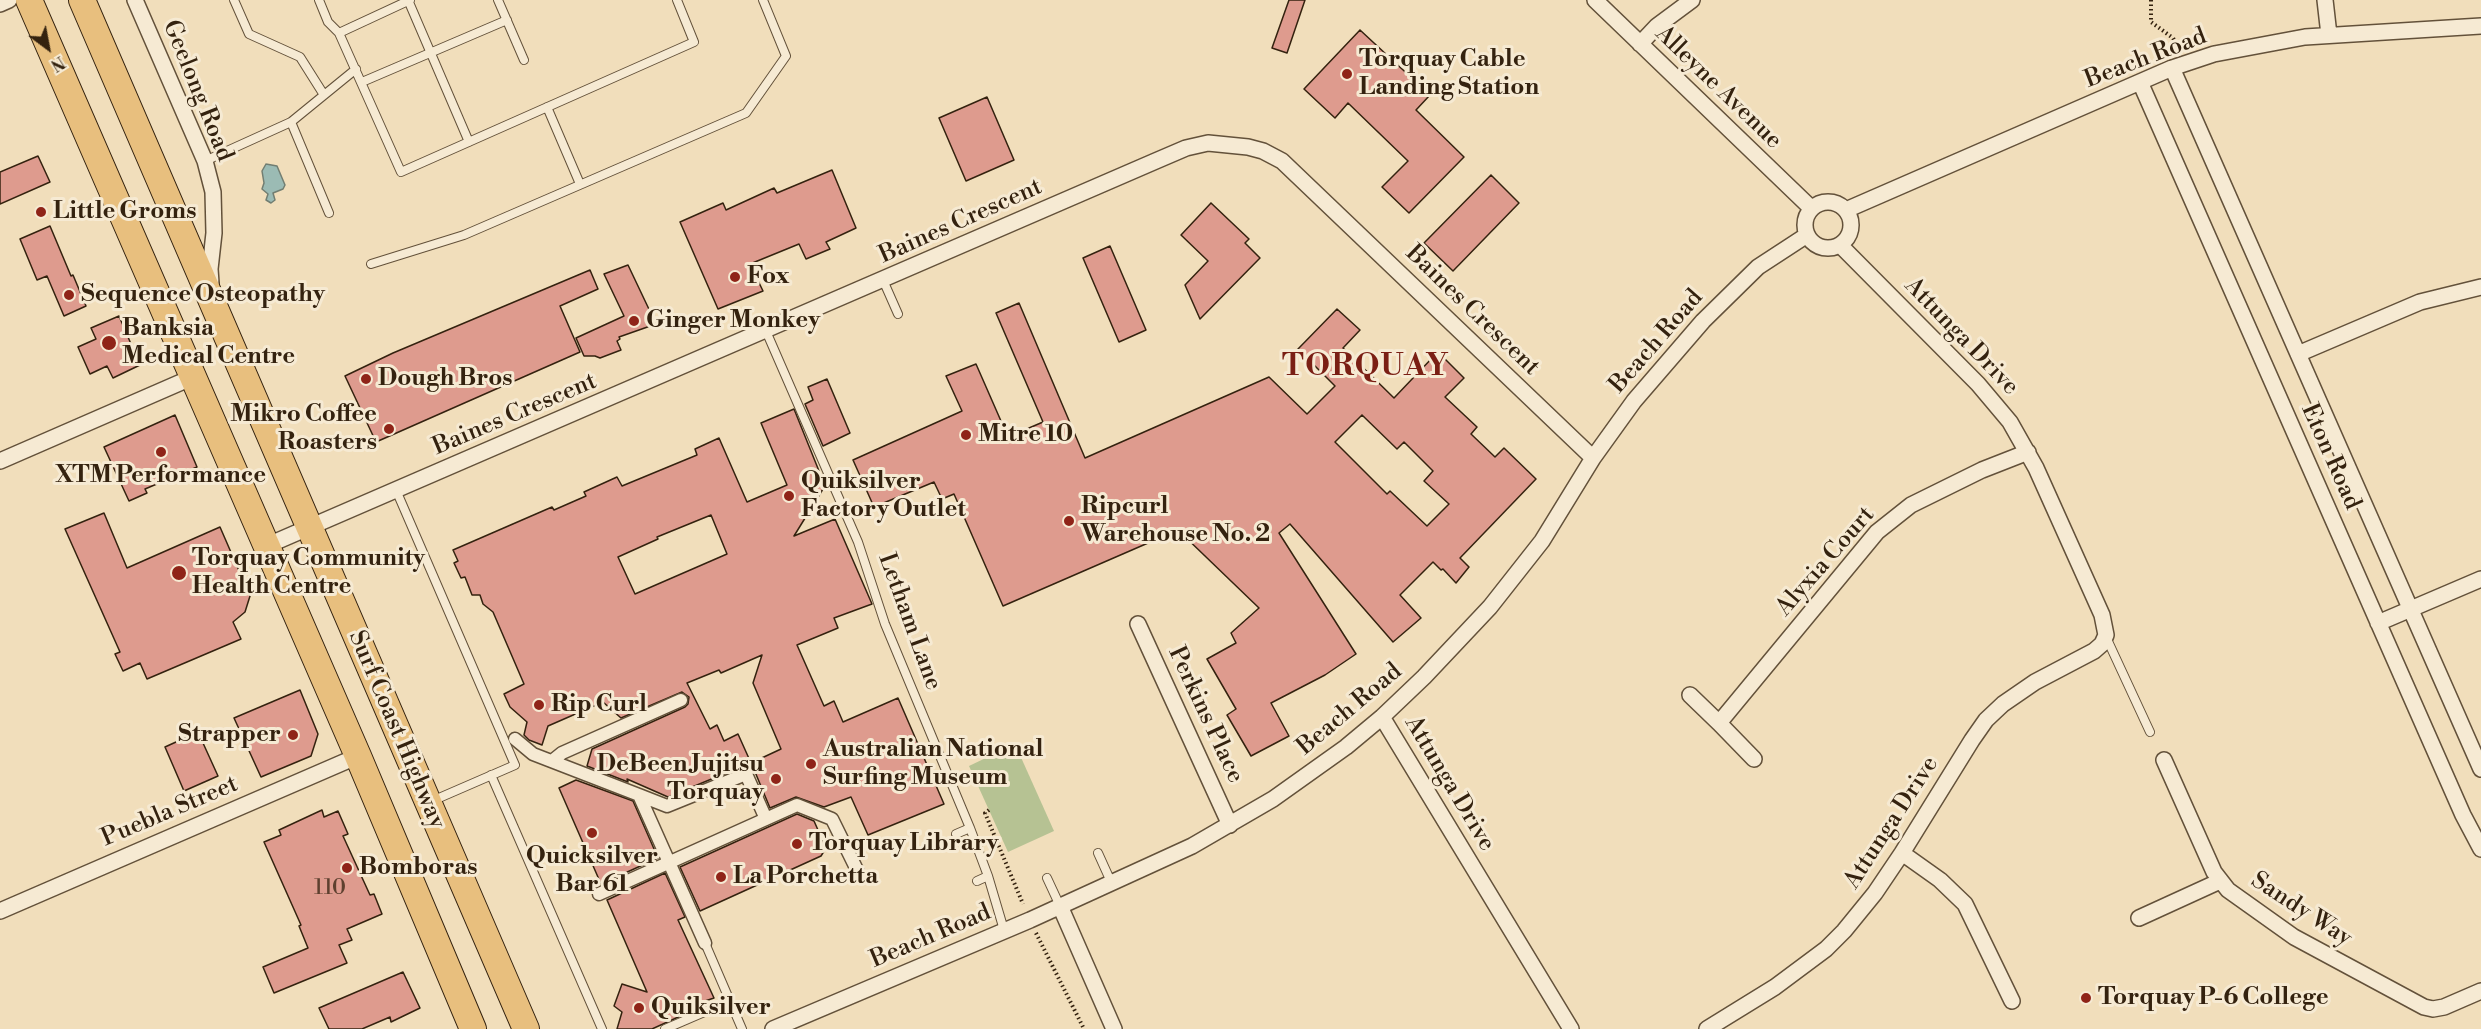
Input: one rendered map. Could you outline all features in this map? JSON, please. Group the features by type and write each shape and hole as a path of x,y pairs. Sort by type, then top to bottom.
{"main road":[{"name":"Surf Coast Highway","path":"29,0 358,756 473,1029"},
{"name":"Surf Coast Highway","path":"82,0 526,1029"}],"street":[{"path":"0,4 9,0"},
{"name":"Geelong Road","path":"135,0 205,161 213,192 214,233 210,269 213,307"},
{"name":"Alleyne Avenue","path":"1595,0 1811,208"},
{"path":"1640,44 1657,26 1692,0"},
{"path":"2325,0 2329,35"},
{"name":"Beach Road","path":"1846,210 2187,63 2252,45 2329,35 2481,26"},
{"name":"Eton Road","path":"2172,69 2481,769"},
{"name":"Eton Road","path":"2140,82 2378,622 2481,849"},
{"name":"Baines Crescent","path":"266,546 1186,148 1208,143 1263,151 1281,161 1297,174 1593,459"},
{"path":"1821,202 1841,205 1851,220 1848,237 1840,245 1830,248 1818,246 1807,236 1803,225 1805,216 1811,208 1821,202"},
{"name":"Beach Road","path":"773,1029 1112,884 1192,846 1230,825 1311,773 1382,717 1460,640 1503,592 1542,541 1593,459 1634,401 1703,321 1758,267 1807,236"},
{"name":"Attunga Drive","path":"1707,1029 1775,987 1826,949 1860,913 1902,853 1986,720 2003,704 2035,682 2094,651 2106,635 2102,615 2028,452 1997,404 1840,245"},
{"path":"2298,354 2420,302 2481,287"},
{"path":"0,461 193,377"},
{"name":"Alyxia Court","path":"1719,723 1862,550 1892,519 1938,490 2028,452"},
{"path":"2378,622 2481,579"},
{"name":"Perkins Place","path":"1138,624 1230,825"},
{"path":"1690,695 1754,759"},
{"path":"552,761 562,753 681,700"},
{"name":"Attunga Drive","path":"1382,717 1571,1029"},
{"path":"515,739 533,754 667,806 746,774 765,819"},
{"name":"Puebla Street","path":"0,911 358,756"},
{"name":"Sandy Way","path":"2164,760 2220,881 2228,890 2294,937 2424,1007 2433,1009 2444,1007 2481,991"},
{"path":"639,795 705,943"},
{"path":"599,894 797,805 832,819 860,876"},
{"path":"1902,853 1954,891 1965,904 2012,1001"},
{"path":"2139,918 2220,881"},
{"path":"1060,906 1114,1029"}],"lane":[{"path":"234,0 249,34 300,57 324,95"},
{"path":"319,0 328,22 339,33 401,172 694,42 677,0"},
{"path":"339,33 409,0 469,142"},
{"path":"498,0 524,60"},
{"path":"371,264 465,235 746,112 786,56 763,0"},
{"path":"362,82 507,20"},
{"path":"205,161 291,122 356,69"},
{"path":"547,107 580,184"},
{"path":"291,122 329,213"},
{"path":"883,280 898,314"},
{"name":"Letham Lane","path":"766,331 858,542 885,624 970,828 988,876 1004,930"},
{"path":"396,490 515,765 428,803"},
{"name":"Attunga Drive","path":"2106,635 2150,732"},
{"path":"491,775 602,1029"},
{"path":"956,834 970,828"},
{"path":"1098,853 1112,884"},
{"path":"977,881 988,876"},
{"path":"1047,878 1060,906"},
{"path":"705,943 742,1029"},
{"path":"665,1029 730,1001"}],"path":[{"path":"2151,0 2151,22 2173,38 2187,63"}],"green space":[{"path":"1015,744 1054,831 1008,852 969,766"}],"water":[{"path":"266,164 277,166 285,185 283,189 273,193 275,200 271,203 266,200 268,194 262,189 264,183 262,171"}],"building":[{"path":"1289,0 1305,0 1287,53 1272,48"},
{"path":"1360,30 1430,95 1416,110 1464,157 1409,213 1382,187 1408,161 1348,103 1335,118 1304,89"},
{"path":"987,97 1014,160 966,181 939,118"},
{"path":"38,156 50,182 0,204 0,172"},
{"path":"832,170 856,228 826,242 830,249 806,259 799,244 750,264 763,291 718,309 680,222 723,203 726,210 774,188 777,193"},
{"path":"1491,175 1519,203 1453,271 1424,243"},
{"path":"1211,203 1249,239 1245,243 1260,258 1200,319 1185,285 1208,261 1181,235"},
{"path":"50,226 86,306 64,316 47,276 37,280 20,239"},
{"path":"1110,246 1146,330 1119,342 1083,258"},
{"path":"628,265 656,324 619,337 617,341 621,350 600,358 584,356 576,338 624,316 604,274"},
{"path":"590,270 598,289 560,306 580,352 376,442 345,376 393,353"},
{"path":"1019,303 1085,458 1269,377 1307,414 1335,386 1298,349 1337,309 1360,330 1343,348 1394,398 1434,356 1437,360 1442,356 1464,378 1445,397 1477,427 1471,434 1495,457 1504,448 1536,479 1460,558 1469,567 1456,583 1433,562 1400,595 1421,618 1393,642 1290,524 1279,533 1356,654 1325,675 1271,703 1289,736 1251,756 1227,715 1236,709 1207,659 1236,643 1231,633 1259,608 1178,530 1003,606 954,494 942,499 934,482 874,507 853,460 962,411 946,376 976,364 1008,437 1043,422 996,313","holes":["1362,415 1397,449 1404,442 1433,471 1424,481 1449,504 1427,526 1390,491 1387,494 1335,442"]},
{"name":"Banksia Medical Centre","path":"119,316 140,365 113,378 107,366 90,374 78,347 96,339 91,328"},
{"path":"827,379 850,433 823,446 805,404 813,400 808,387"},
{"path":"794,409 819,471 816,472 823,489 794,536 835,519 872,604 834,618 838,628 797,645 824,706 834,701 843,722 898,698 944,804 868,835 851,797 824,807 796,797 770,808 753,767 743,766 668,797 627,779 628,782 587,766 592,749 685,707 689,697 682,692 621,718 603,702 548,726 542,745 529,740 524,735 527,722 510,707 504,694 524,684 493,612 483,604 480,595 472,595 465,577 461,578 454,563 458,561 453,550 552,507 554,510 586,496 584,492 617,477 622,486 697,455 695,449 719,438 747,502 787,485 761,423","holes":["711,515 727,554 635,594 618,557 658,539 657,537","762,655 753,683 781,749 751,763 738,734 724,741 717,725 710,729 687,683 719,670 721,673"]},
{"name":"XTM Performance","path":"175,415 197,467 145,489 147,493 129,501 104,447"},
{"path":"104,513 127,568 220,527 250,596 245,612 233,622 241,639 147,679 140,663 123,671 115,654 120,652 65,529"},
{"path":"300,690 318,734 311,756 261,777 234,718"},
{"path":"198,732 218,776 184,791 165,747"},
{"path":"576,780 633,801 658,858 601,884 559,788"},
{"path":"322,810 324,817 338,811 348,834 343,836 370,895 374,894 382,914 347,929 352,940 339,945 347,963 274,993 263,967 308,948 299,926 301,925 264,842 281,835 279,830"},
{"path":"797,814 814,821 826,848 821,856 700,911 680,867"},
{"path":"665,873 685,917 678,920 714,998 705,1001 707,1004 652,1029 617,1029 622,1012 614,1006 622,984 647,992 607,900"},
{"path":"403,972 420,1008 391,1022 390,1017 362,1029 329,1029 319,1008"}],"place":[{"name":"Torquay Cable Landing Station","path":"1347,74"},
{"name":"Little Groms","path":"41,212"},
{"name":"Fox","path":"735,277"},
{"name":"Sequence Osteopathy","path":"69,295"},
{"name":"Ginger Monkey","path":"634,321"},
{"name":"Banksia Medical Centre","path":"109,343"},
{"name":"Dough Bros","path":"366,379"},
{"name":"Mikro Coffee Roasters","path":"389,429"},
{"name":"Mitre 10","path":"966,435"},
{"name":"XTM Performance","path":"161,452"},
{"name":"Quiksilver Factory Outlet","path":"789,496"},
{"name":"Ripcurl Warehouse No. 2","path":"1069,521"},
{"name":"Torquay Community Health Centre","path":"179,573"},
{"name":"Rip Curl","path":"539,705"},
{"name":"Strapper","path":"293,735"},
{"name":"Australian National Surfing Museum","path":"811,764"},
{"name":"DeBeen Jujitsu Torquay","path":"776,779"},
{"name":"Quicksilver Bar 61","path":"592,833"},
{"name":"Torquay Library","path":"797,844"},
{"name":"Bomboras","path":"347,868"},
{"name":"La Porchetta","path":"721,877"},
{"name":"Torquay P-6 College","path":"2086,998"},
{"name":"Quiksilver","path":"639,1008"}],"district":[{"name":"TORQUAY","path":"1366,368"}]}
